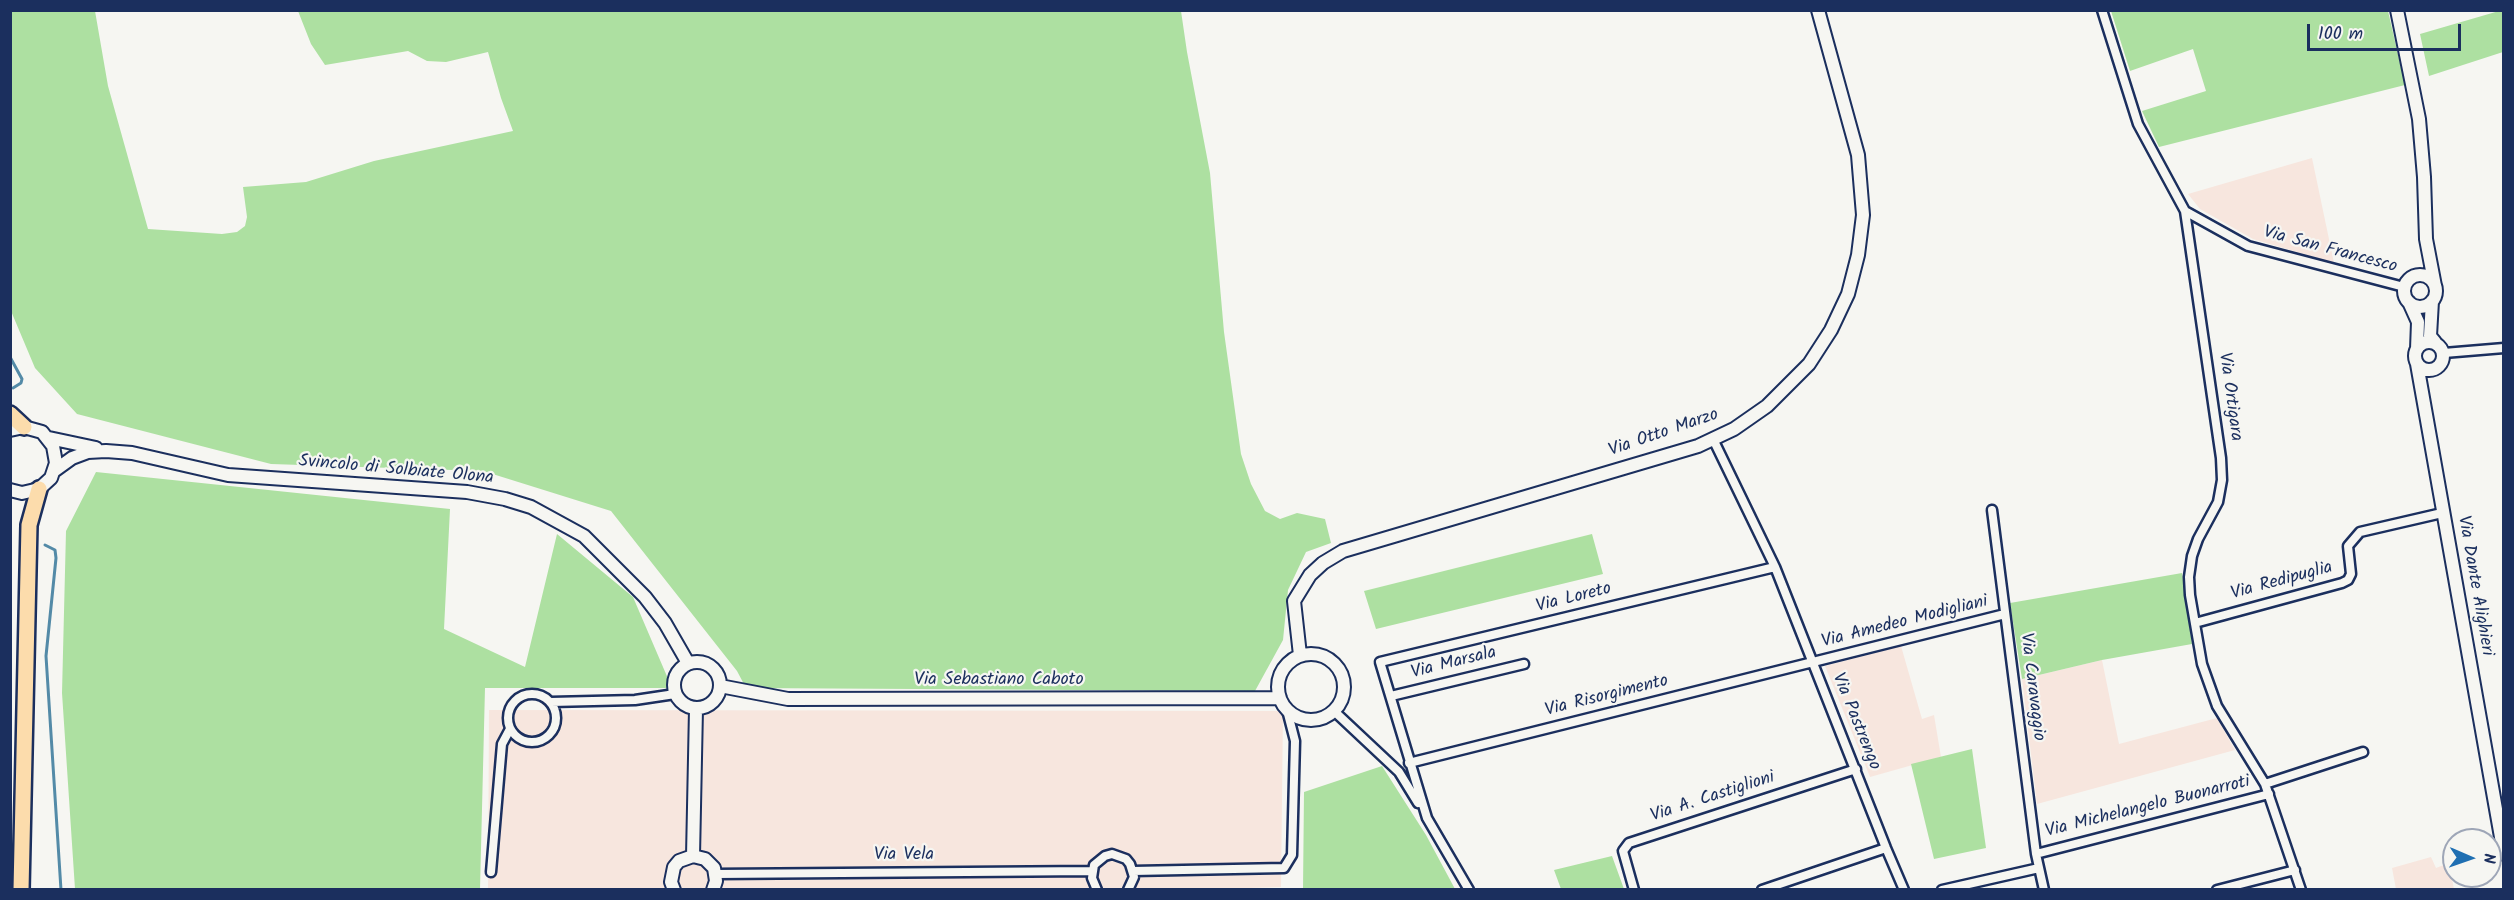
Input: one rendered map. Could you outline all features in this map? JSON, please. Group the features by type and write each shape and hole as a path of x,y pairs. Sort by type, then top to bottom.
{"highway":[{"path":"10,414 17,428"},
{"path":"21,890 29,525 39,489"},
{"path":"10,874 14,890"}],"street":[{"name":"Via Otto Marzo","path":"1300,655 1294,601 1311,575 1323,563 1343,551 1678,452 1713,439 1734,429 1767,406 1796,379 1831,330 1854,275 1863,215 1861,175 1853,136 1818,10"},
{"name":"Via Ortigara","path":"2102,10 2138,124 2185,211 2221,458 2222,480 2218,502 2198,539 2192,556 2190,595 2202,664 2217,706 2265,784 2301,890"},
{"path":"2397,10 2419,119 2426,239 2435,286 2430,336 2444,353"},
{"name":"Via San Francesco","path":"2185,211 2248,246 2404,287"},
{"path":"2404,287 2421,261 2426,239"},
{"path":"2413,276 2428,278 2435,286"},
{"name":"Via Dante Alighieri","path":"2404,287 2404,293 2418,322 2417,364 2424,395 2429,439 2500,810 2504,854"},
{"path":"2409,302 2419,306 2432,301"},
{"path":"2417,348 2425,342 2435,342"},
{"path":"2444,353 2504,348"},
{"path":"2424,395 2442,363 2444,353"},
{"path":"2417,364 2428,371 2438,368"},
{"name":"Svincolo di Solbiate Olona","path":"17,428 42,432 49,438 106,451"},
{"path":"49,438 56,454 54,471"},
{"name":"Via Pastrengo","path":"1713,439 1775,567 1904,890"},
{"name":"Svincolo di Solbiate Olona","path":"39,489 51,478 54,471 72,458 88,452 106,451 132,453 228,475 467,492 505,499 531,507 584,536 608,558 659,615 688,663"},
{"path":"10,490 22,492 39,489"},
{"name":"Via Caravaggio","path":"1992,510 2036,854 2044,890"},
{"name":"Via Redipuglia","path":"2194,623 2342,583 2348,580 2351,574 2348,546 2360,532 2442,513"},
{"name":"Via Loreto","path":"1380,662 1775,567"},
{"name":"Via Amedeo Modigliani","path":"1814,663 2005,614"},
{"path":"1133,871 1284,868 1292,855 1295,741 1287,710 1280,698 1279,678 1284,668 1300,655 1311,653 1332,660 1340,669 1344,680 1341,702 1334,711 1315,720 1295,716 1287,710"},
{"path":"696,662 710,666 716,672 720,686 715,700 703,708 696,709 683,705 675,694 674,679 677,672 688,663 696,662"},
{"name":"Via Marsala","path":"1380,662 1427,818"},
{"name":"Via Risorgimento","path":"1409,763 1814,663"},
{"name":"Via Marsala","path":"1391,696 1524,664"},
{"name":"Via Sebastiano Caboto","path":"720,686 788,699 1280,698"},
{"path":"551,702 556,717 555,726 545,738 538,742 522,740 510,729 507,721 510,706 522,695 538,694 551,702 636,700 675,694"},
{"path":"693,855 696,709"},
{"name":"Via Marsala","path":"1334,711 1400,772 1469,890"},
{"path":"491,872 502,744 510,729"},
{"path":"2265,784 2364,752"},
{"name":"Via A. Castiglioni","path":"1634,890 1623,851 1629,843 1856,769"},
{"name":"Via Michelangelo Buonarroti","path":"2036,854 2269,794"},
{"path":"1762,890 1886,848"},
{"path":"1097,890 1092,879 1092,871 1099,859 1112,854 1126,859 1133,871 1132,884 1128,890"},
{"path":"674,890 671,874 674,867 679,861 693,855 710,863 716,874 713,890"},
{"path":"1942,890 2039,868"},
{"path":"2217,890 2295,870"},
{"name":"Via Vela","path":"716,874 1092,871"}],"shaded area":[{"path":"2312,158 2334,263 2253,239 2200,209 2188,194"},
{"path":"1901,646 1922,719 1934,715 1941,757 1870,777 1825,666"},
{"path":"2102,660 2119,744 2217,718 2235,750 2037,804 2022,679"},
{"path":"489,710 1283,711 1281,887 1190,890 488,890"},
{"path":"2431,857 2436,868 2442,866 2442,888 2454,889 2396,889 2392,868"}],"green space":[{"path":"10,11 95,11 108,86 148,229 222,234 237,232 245,226 247,217 243,187 306,182 374,161 513,131 488,52 446,62 427,61 408,51 325,65 311,44 298,11 1181,11 1210,173 1224,332 1241,454 1251,484 1265,511 1280,519 1297,513 1325,519 1331,543 1306,552 1288,590 1283,640 1255,691 746,688 737,671 611,511 483,471 271,464 77,414 35,368 11,311"},
{"path":"2111,11 2388,11 2405,85 2159,147 2142,111 2206,91 2193,49 2130,71"},
{"path":"2503,11 2503,52 2429,76 2420,34"},
{"path":"96,472 450,509 444,629 525,667 557,534 633,597 672,688 485,688 480,889 75,889 62,693 66,531"},
{"path":"1592,534 1603,574 1376,629 1364,591"},
{"path":"2182,573 2192,644 2102,660 2022,679 2010,603"},
{"path":"1972,749 1986,848 1934,859 1911,764"},
{"path":"1382,766 1426,835 1455,889 1303,889 1304,792"},
{"path":"1612,856 1624,889 1561,889 1554,870"}],"waterway":[{"path":"10,357 22,379 21,383 13,388"},
{"path":"45,545 55,550 56,558 46,656 61,890"}]}
